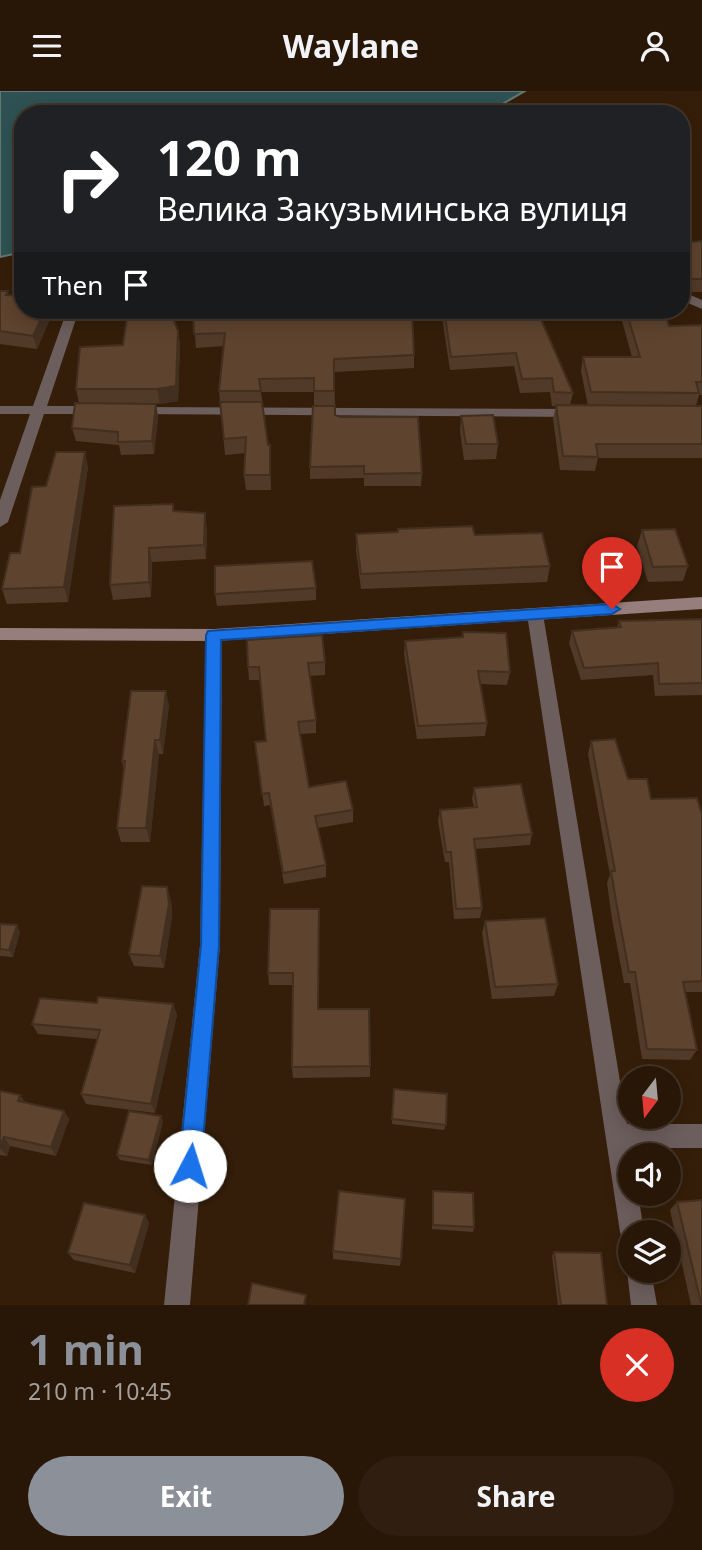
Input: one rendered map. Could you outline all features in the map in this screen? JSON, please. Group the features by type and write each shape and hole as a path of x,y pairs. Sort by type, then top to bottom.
{"street":[{"path":"0,522 40,410 68,319"},
{"path":"0,410 594,413"},
{"path":"0,634 214,635 702,603"},
{"path":"535,614 630,1220"},
{"path":"177,1305 210,945 214,635"},
{"path":"616,1136 702,1136"},
{"path":"641,1283 645,1305"}],"water":[{"path":"0,91 525,91 501,105 14,105 14,254 0,257"}],"building":[{"path":"702,241 702,279 690,278 690,242"},
{"path":"0,291 8,291 6,295 14,295 14,319 41,319 33,336 0,331"},
{"path":"127,319 173,319 178,331 176,386 157,389 76,389 80,347 123,345"},
{"path":"193,319 412,319 414,355 334,359 334,391 314,391 314,378 259,379 261,391 219,391 225,333 194,334"},
{"path":"445,319 541,319 573,393 554,392 552,378 522,379 516,353 451,357"},
{"path":"629,319 667,319 669,326 702,325 702,382 696,382 699,393 591,392 583,357 640,357"},
{"path":"220,402 262,402 270,445 270,475 244,475 246,437 224,439"},
{"path":"75,403 156,404 152,441 118,442 118,432 72,428"},
{"path":"556,405 702,406 702,444 596,444 598,457 563,456"},
{"path":"313,406 335,406 335,415 340,417 418,417 422,473 364,474 364,466 310,467"},
{"path":"493,415 498,444 466,444 461,416"},
{"path":"56,452 85,452 64,587 2,589 10,553 20,553 32,487 46,486"},
{"path":"173,504 173,511 205,513 204,545 149,548 149,582 110,585 114,506"},
{"path":"472,526 475,535 542,533 550,566 361,574 356,534"},
{"path":"675,529 688,566 653,567 642,530"},
{"path":"312,561 316,588 215,594 215,566"},
{"path":"702,619 702,683 659,684 658,663 584,668 572,631 621,627 619,621"},
{"path":"463,632 506,633 510,672 478,671 487,723 418,726 405,641 463,637"},
{"path":"322,635 325,662 308,663 316,720 298,722 309,787 346,781 353,810 315,816 326,865 283,873 269,793 262,794 255,742 266,741 259,667 248,667 247,640"},
{"path":"131,691 166,691 160,740 155,740 146,828 117,828"},
{"path":"615,739 628,779 647,779 651,799 697,798 702,815 702,981 683,982 697,1050 647,1049 635,972 629,972 617,907 611,871 615,871 591,741"},
{"path":"521,784 532,834 474,839 482,908 456,909 451,852 446,852 440,810 477,807 474,788"},
{"path":"142,886 167,887 169,904 160,956 129,954"},
{"path":"270,909 319,909 318,1009 369,1009 370,1066 292,1067 293,973 268,973"},
{"path":"545,918 558,984 495,987 485,921"},
{"path":"0,924 17,925 9,950 0,949"},
{"path":"98,997 173,1004 151,1104 81,1094 100,1030 32,1024 40,998 97,1003"},
{"path":"394,1089 447,1094 446,1125 392,1119"},
{"path":"0,1091 20,1095 18,1101 64,1111 51,1147 4,1137 0,1147"},
{"path":"129,1111 161,1116 149,1160 117,1155"},
{"path":"339,1191 405,1199 401,1259 333,1251"},
{"path":"433,1191 473,1193 474,1227 433,1225"},
{"path":"702,1200 702,1303 678,1206 681,1206 681,1202"},
{"path":"84,1203 145,1215 130,1265 68,1253"},
{"path":"554,1252 601,1253 607,1305 561,1305"},
{"path":"252,1283 306,1295 304,1305 248,1305"}],"route":[{"path":"190,1166 210,945 214,635 612,609"}]}
